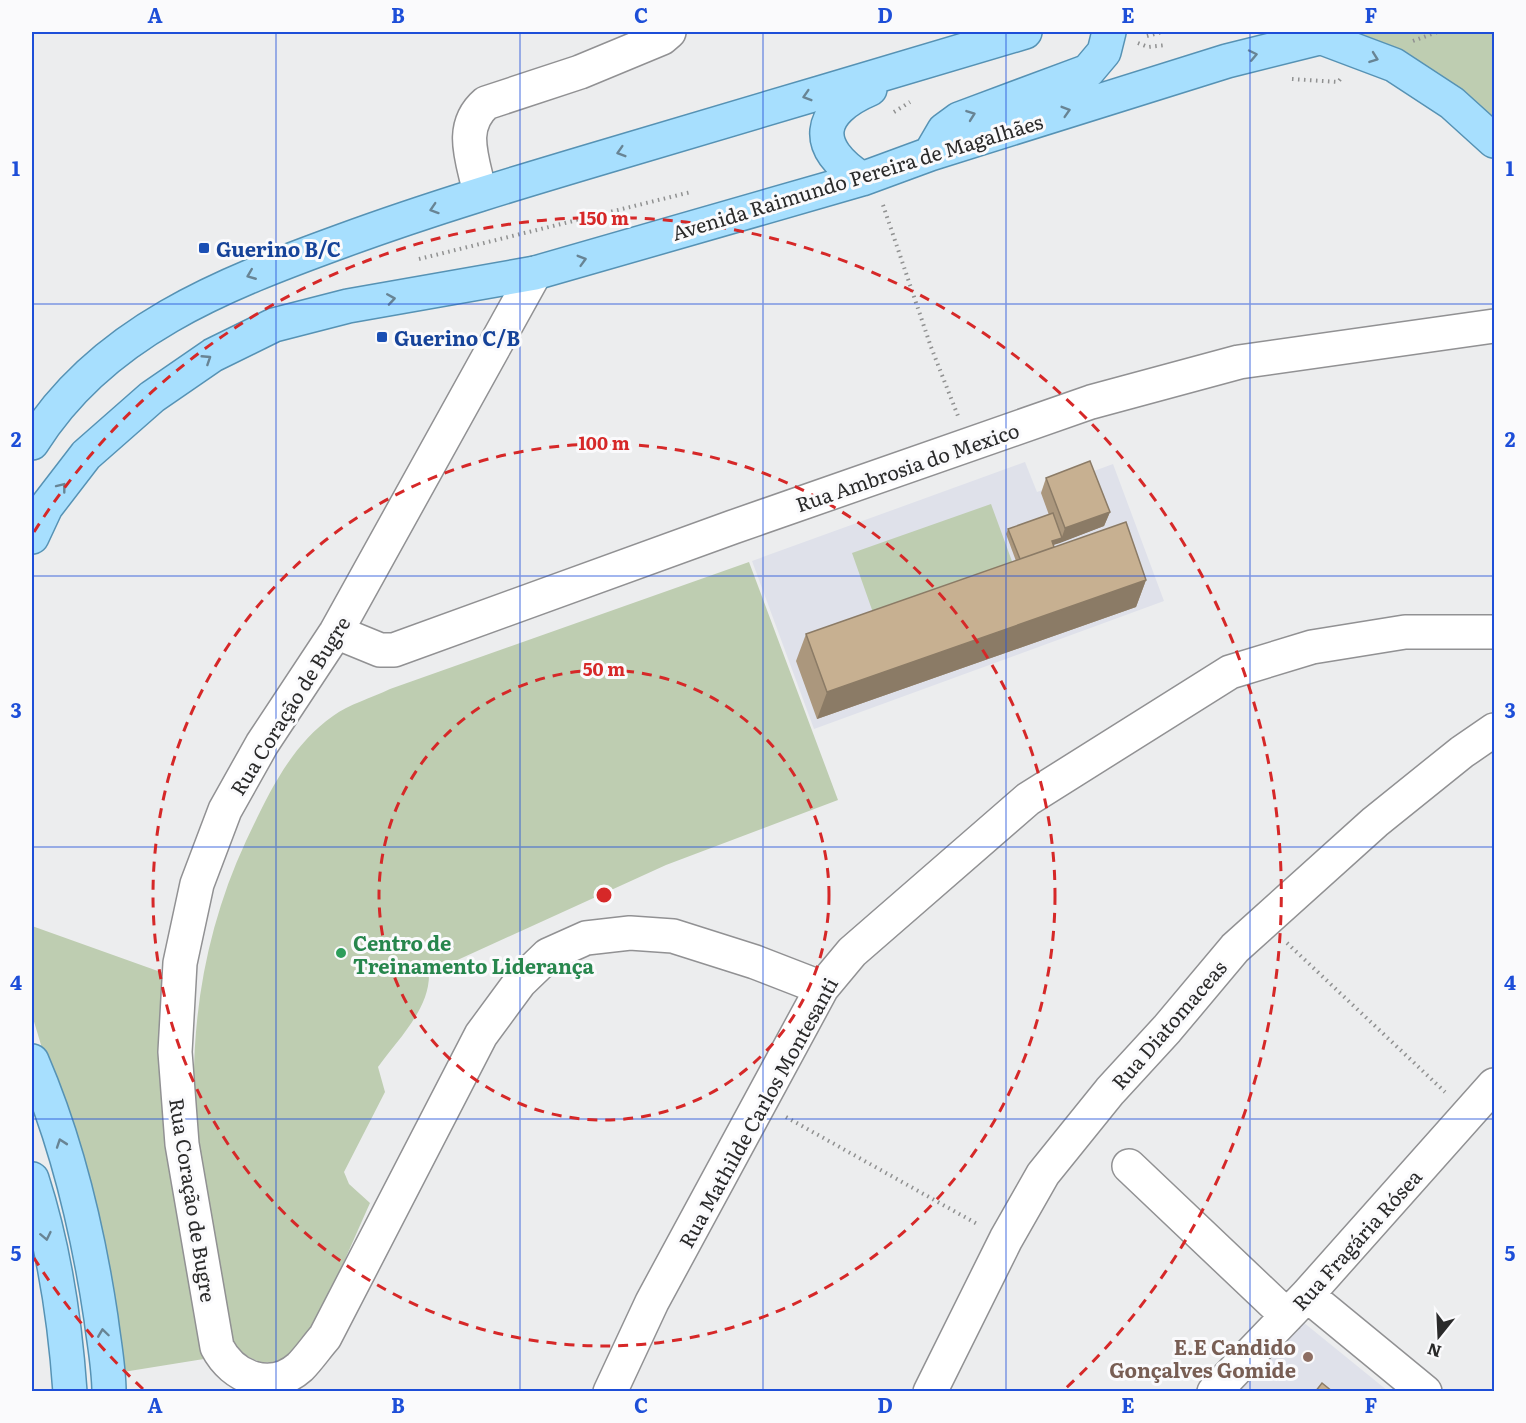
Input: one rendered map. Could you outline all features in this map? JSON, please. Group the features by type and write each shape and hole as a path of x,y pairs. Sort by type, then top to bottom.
{"main road":[{"path":"32,443 46,419 75,386 121,347 176,311 246,276 480,194 1025,32"},
{"path":"930,154 944,130 958,119 1088,71 1104,52 1109,32"},
{"path":"1320,34 1394,66 1452,103 1494,141"},
{"name":"Avenida Raimundo Pereira de Magalhães","path":"32,537 46,507 86,455 152,397 213,355 274,325 348,306 535,273 867,177 930,154 1320,34"},
{"path":"867,177 839,163 832,152 826,130 829,117 854,95 939,56"},
{"path":"32,1061 65,1154 84,1228 96,1283 110,1392"},
{"path":"32,1179 63,1317 70,1392"}],"street":[{"path":"480,194 468,134 476,112 486,103 580,72 662,38 669,32"},
{"name":"Rua Coração de Bugre","path":"535,273 336,632 262,744 225,810 197,884 180,963 175,1052 182,1144 217,1347 225,1362 237,1372 254,1379 276,1379 299,1368 325,1337 481,1035 520,982 548,955 586,938 630,933 673,936 755,962 822,988"},
{"name":"Rua Ambrosia do Mexico","path":"336,632 380,650 394,650 1090,402 1239,362 1494,326"},
{"name":"Rua Mathilde Carlos Montesanti","path":"610,1392 652,1302 822,988 852,952 1028,799 1230,672 1312,647 1405,632 1494,632"},
{"name":"Rua Diatomaceas","path":"930,1392 1006,1239 1043,1174 1110,1090 1167,1029 1235,948 1375,822 1462,752 1494,730"},
{"name":"Rua Fragária Rósea","path":"1214,1392 1297,1305 1494,1086"},
{"path":"1129,1166 1297,1305 1425,1392"}],"path":[{"path":"1148,36 1162,32"},
{"path":"1292,80 1338,82"},
{"path":"867,177 969,444"},
{"path":"1306,960 1424,1072"},
{"path":"759,1102 974,1222"}],"shaded area":[{"path":"1025,462 1037,492 1113,464 1164,601 814,729 752,561"},
{"name":"E.E Candido Gonçalves Gomide","path":"1303,1322 1388,1391 1237,1392"}],"green space":[{"path":"1363,32 1494,32 1494,120 1347,38"},
{"path":"991,504 1017,575 877,624 852,553"},
{"name":"Centro de Treinamento Liderança","path":"749,562 838,800 666,865 429,973 428,986 419,1011 378,1067 385,1092 344,1172 349,1184 370,1203 332,1288 312,1327 300,1344 285,1357 270,1362 252,1358 233,1343 214,1254 199,1164 195,1123 195,1040 207,959 217,919 246,841 282,772 304,742 318,728 339,712 353,705 390,689"},
{"path":"32,926 169,975 210,1358 117,1373 51,1078 32,1015"}],"building":[{"path":"1090,461 1110,512 1065,528 1046,478"},
{"path":"1053,513 1062,538 1052,541 1054,547 1020,559 1008,529"},
{"path":"1126,522 1146,580 827,692 806,634"},
{"path":"1322,1383 1333,1392 1315,1392"}],"place":[{"name":"Guerino B/C","path":"204,248"},
{"name":"Guerino C/B","path":"382,337"},
{"name":"Centro de Treinamento Liderança","path":"341,953"},
{"name":"E.E Candido Gonçalves Gomide","path":"1308,1357"}]}
